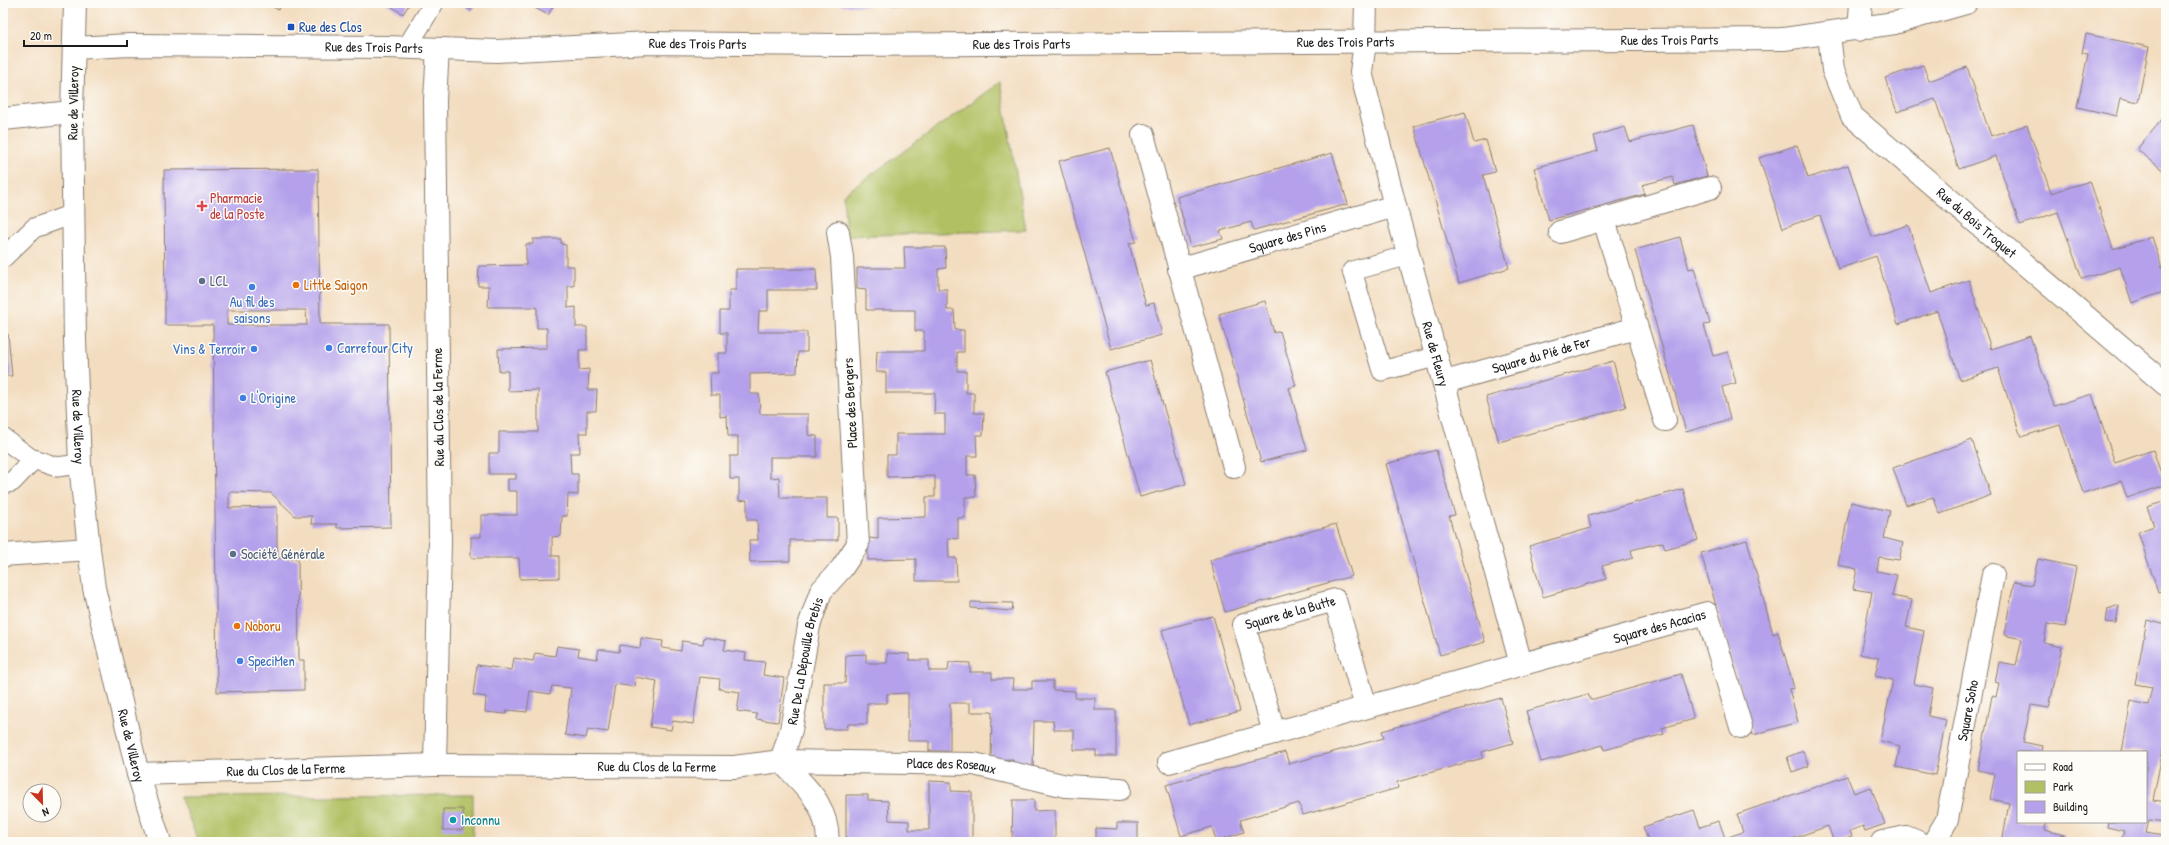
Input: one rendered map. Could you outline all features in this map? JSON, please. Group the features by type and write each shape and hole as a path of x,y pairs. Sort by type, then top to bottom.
{"street":[{"name":"Rue de Villeroy","path":"75,3 72,112 73,214 75,341 80,464 94,588 138,774 160,842"},
{"name":"Rue de Fleury","path":"1366,3 1365,42 1361,72 1395,206 1438,356 1522,664"},
{"path":"1859,30 1861,3"},
{"name":"Rue des Trois Parts","path":"74,48 130,45 407,47 497,51 662,43 840,45 1784,39 1895,24 1966,3"},
{"name":"Rue du Bois Troquet","path":"1829,34 1833,70 1852,116 2166,385"},
{"name":"Rue du Clos de la Ferme","path":"435,765 440,542 436,100 438,49"},
{"path":"3,119 72,112"},
{"path":"1143,135 1234,467"},
{"path":"1560,232 1710,188"},
{"name":"Square des Pins","path":"1179,269 1395,206"},
{"path":"1604,220 1665,420"},
{"name":"Place des Bergers","path":"838,232 842,257 858,544 842,568"},
{"name":"Square du Pié de Fer","path":"1445,382 1636,328"},
{"path":"3,555 89,549"},
{"name":"Rue De La Dépouille Brebis","path":"781,761 791,730 809,626 821,591 842,568"},
{"name":"Square Soho","path":"1934,842 1947,820 1993,575"},
{"name":"Square de la Butte","path":"1274,733 1244,625 1335,600 1366,707"},
{"name":"Square des Acacias","path":"1522,664 1707,614 1740,727"},
{"path":"1169,762 1522,664"},
{"path":"781,761 820,803 828,828 828,842"},
{"name":"Rue du Clos de la Ferme","path":"138,774 435,765 734,767 781,761"},
{"name":"Place des Roseaux","path":"781,761 974,764 1066,786 1120,789"},
{"path":"1882,842 1906,838 1918,842"}],"lane":[{"path":"407,47 434,3"},
{"path":"3,258 34,228 73,214"},
{"path":"1409,255 1352,271 1382,370 1438,356"},
{"path":"3,438 34,459 57,467 80,464"},
{"path":"3,484 12,482 34,459"}],"green space":[{"path":"1000,82 1026,230 846,236 843,195"},
{"path":"473,795 473,842 199,842 180,797"}],"building":[{"path":"267,3 283,3 278,10"},
{"path":"386,3 410,3 403,14"},
{"path":"460,3 476,3 471,11"},
{"path":"526,3 555,3 548,15"},
{"path":"838,3 937,3 939,4 843,6"},
{"path":"1033,3 1077,3 1075,6 1032,5"},
{"path":"2086,34 2149,47 2138,102 2121,98 2117,116 2077,107 2088,54 2082,53"},
{"path":"1923,65 1929,81 1967,67 1991,136 2027,125 2051,193 2090,181 2113,249 2152,237 2166,280 2166,291 2132,303 2120,267 2082,279 2058,212 2020,225 1996,156 1959,169 1935,99 1897,112 1885,78"},
{"path":"1465,112 1474,143 1486,140 1495,172 1483,175 1509,268 1459,283 1414,126"},
{"path":"2165,116 2166,117 2166,173 2137,149"},
{"path":"1693,125 1707,176 1675,185 1673,177 1642,185 1645,194 1549,220 1534,168 1598,151 1594,136 1625,127 1630,142"},
{"path":"1797,145 1808,178 1848,165 1872,237 1908,225 1931,293 1969,280 1991,349 2030,336 2054,406 2092,394 2115,463 2153,450 2165,485 2127,498 2121,481 2083,493 2060,425 2021,437 1998,368 1960,380 1937,311 1898,324 1876,256 1838,269 1820,215 1783,228 1759,158"},
{"path":"1110,148 1136,242 1129,243 1137,274 1146,305 1154,303 1162,335 1111,349 1059,161"},
{"path":"1332,153 1348,204 1254,230 1251,222 1220,231 1223,239 1191,247 1177,197"},
{"path":"318,169 320,324 389,324 391,527 337,528 337,524 311,524 312,516 295,516 271,493 229,492 229,508 277,507 277,558 298,559 299,660 304,660 304,690 217,692 213,325 165,325 164,170","holes":["227,310 306,310 307,325 227,325"]},
{"path":"1680,237 1689,269 1694,268 1710,324 1704,325 1713,356 1728,352 1736,383 1722,387 1730,419 1686,432 1635,250"},
{"path":"533,239 561,239 561,244 566,245 566,266 574,266 574,286 568,286 568,308 576,307 576,327 587,327 587,350 579,350 579,370 589,369 588,390 597,390 596,411 587,411 587,433 579,433 580,453 570,453 571,474 578,474 578,495 568,494 567,516 562,516 561,536 552,537 552,556 559,556 559,578 520,579 519,558 471,558 471,537 481,537 481,515 517,515 517,491 508,491 508,479 516,479 516,474 489,474 489,453 499,453 499,432 538,432 538,390 508,391 508,371 499,371 498,349 547,348 547,328 537,328 537,307 488,307 489,286 478,286 479,266 526,265 526,244 533,244"},
{"path":"904,247 945,247 946,268 938,269 938,289 947,289 947,310 954,310 955,330 964,330 964,352 957,352 957,371 966,371 966,393 974,393 974,413 984,413 983,435 976,435 977,456 967,456 967,475 975,475 976,497 965,497 965,518 958,518 958,539 948,538 949,558 956,558 957,581 916,581 916,559 868,560 868,538 878,539 878,518 926,517 926,497 935,497 935,476 887,477 887,455 896,455 896,434 945,434 945,414 934,414 935,393 886,393 886,372 876,372 877,351 924,351 924,331 915,331 915,310 866,310 866,290 857,289 857,268 905,268"},
{"path":"736,269 816,269 817,290 768,290 768,311 759,311 758,332 807,332 807,352 798,352 797,373 750,374 750,394 759,394 760,414 808,414 808,435 817,436 817,457 770,457 770,478 779,477 780,498 827,498 827,518 838,518 838,540 790,540 790,561 750,562 749,540 758,540 757,520 747,520 747,500 739,501 739,479 730,479 730,456 738,456 738,436 728,436 727,416 720,417 720,395 711,395 710,373 718,373 718,353 727,353 727,333 720,333 720,311 729,311 729,290 736,290"},
{"path":"1265,301 1274,333 1280,331 1296,386 1289,388 1307,450 1261,462 1219,314"},
{"path":"8,334 12,376 3,376 3,335"},
{"path":"1150,360 1186,484 1140,497 1105,372"},
{"path":"1613,361 1626,407 1499,442 1486,397"},
{"path":"1972,440 1991,495 1940,514 1933,497 1906,505 1893,468"},
{"path":"1436,450 1455,515 1449,516 1485,642 1440,655 1386,464"},
{"path":"1683,489 1698,540 1665,549 1663,542 1631,550 1633,558 1602,566 1606,579 1543,597 1529,546 1591,528 1588,516"},
{"path":"2166,501 2166,589 2158,592 2138,532 2154,526 2147,507"},
{"path":"1851,502 1890,511 1884,538 1903,543 1899,560 1879,557 1877,571 1897,575 1892,596 1912,600 1906,627 1924,631 1914,684 1933,688 1928,716 1946,720 1935,775 1896,767 1900,746 1880,741 1893,680 1875,676 1879,658 1860,654 1872,592 1853,589 1857,569 1838,565"},
{"path":"1336,524 1352,576 1225,612 1210,560"},
{"path":"1747,540 1773,634 1778,632 1794,688 1789,689 1798,722 1753,735 1701,553"},
{"path":"2038,559 2076,567 2065,627 2047,624 2044,643 2062,647 2049,708 2031,705 2023,742 2042,746 2041,751 2017,751 2017,823 2046,823 2045,830 2064,835 2063,842 2002,842 2009,803 1990,799 1995,774 1978,770 1992,696 1996,697 1999,683 1995,682 1999,662 2016,665 2022,639 2004,635 2014,582 2032,585"},
{"path":"971,602 1013,603 1012,611 971,608"},
{"path":"2119,605 2116,623 2106,622 2108,609"},
{"path":"1213,616 1240,711 1189,725 1162,630"},
{"path":"2147,620 2166,625 2166,744 2164,744 2153,800 2166,802 2166,822 2149,820 2146,833 2163,836 2162,842 2121,842 2124,831 2107,827 2108,823 2147,823 2147,751 2122,751 2131,701 2148,705 2152,687 2135,684"},
{"path":"704,637 726,641 724,650 746,653 745,660 765,662 763,675 784,678 778,722 756,719 757,714 737,711 740,692 719,689 720,679 700,677 693,724 673,721 671,730 650,727 657,681 636,677 635,687 615,684 608,732 588,729 586,738 565,735 571,688 552,686 550,694 530,691 527,712 507,710 506,714 485,712 486,697 473,695 477,665 512,670 514,658 533,661 535,653 555,656 557,646 579,649 578,656 597,659 599,649 619,652 620,645 640,648 641,638 663,641 662,648 681,651 682,641 703,644"},
{"path":"887,653 909,654 909,660 929,660 929,671 948,671 949,662 970,663 970,672 992,672 992,679 1013,679 1012,689 1032,689 1032,681 1053,681 1053,690 1075,691 1075,698 1095,698 1095,710 1116,710 1116,756 1096,756 1096,750 1074,750 1074,730 1054,730 1053,721 1034,721 1033,769 1013,769 1013,759 991,760 992,712 970,712 970,703 950,703 950,751 929,751 929,741 908,741 908,693 887,694 887,703 867,703 867,724 848,724 847,729 824,729 824,683 845,683 846,655 866,654 866,663 887,663"},
{"path":"1681,674 1694,719 1662,728 1664,734 1604,750 1603,745 1541,762 1526,711 1588,694 1590,700"},
{"path":"1501,698 1513,743 1482,752 1483,758 1397,782 1398,788 1303,815 1299,803 1240,820 1244,832 1216,841 1212,827 1181,836 1166,785 1285,752 1289,764 1384,738 1382,731"},
{"path":"1803,751 1809,766 1792,772 1787,757"},
{"path":"1847,776 1854,793 1871,787 1885,824 1865,831 1863,826 1850,831 1852,836 1834,842 1828,826 1783,842 1649,842 1643,827 1694,810 1700,827 1719,821 1725,838 1743,832 1737,814"},
{"path":"929,781 951,782 951,791 972,792 972,839 992,839 992,842 846,841 846,795 868,795 868,800 888,801 889,820 909,821 909,830 929,830"},
{"path":"1013,800 1034,800 1034,811 1055,810 1055,842 1012,842"},
{"name":"Inconnu","path":"443,809 463,809 463,830 443,830"},
{"path":"1117,823 1138,823 1138,842 1096,842 1096,828 1117,829"}],"place":[{"name":"Rue des Clos","path":"291,27"},
{"name":"Pharmacie de la Poste","path":"202,206"},
{"name":"LCL","path":"202,281"},
{"name":"Little Saigon","path":"296,285"},
{"name":"Au fil des saisons","path":"252,287"},
{"name":"Carrefour City","path":"329,348"},
{"name":"Vins & Terroir","path":"254,349"},
{"name":"L'Origine","path":"243,398"},
{"name":"Société Générale","path":"233,554"},
{"name":"Noboru","path":"237,626"},
{"name":"SpeciMen","path":"240,661"},
{"name":"Inconnu","path":"453,820"}]}
